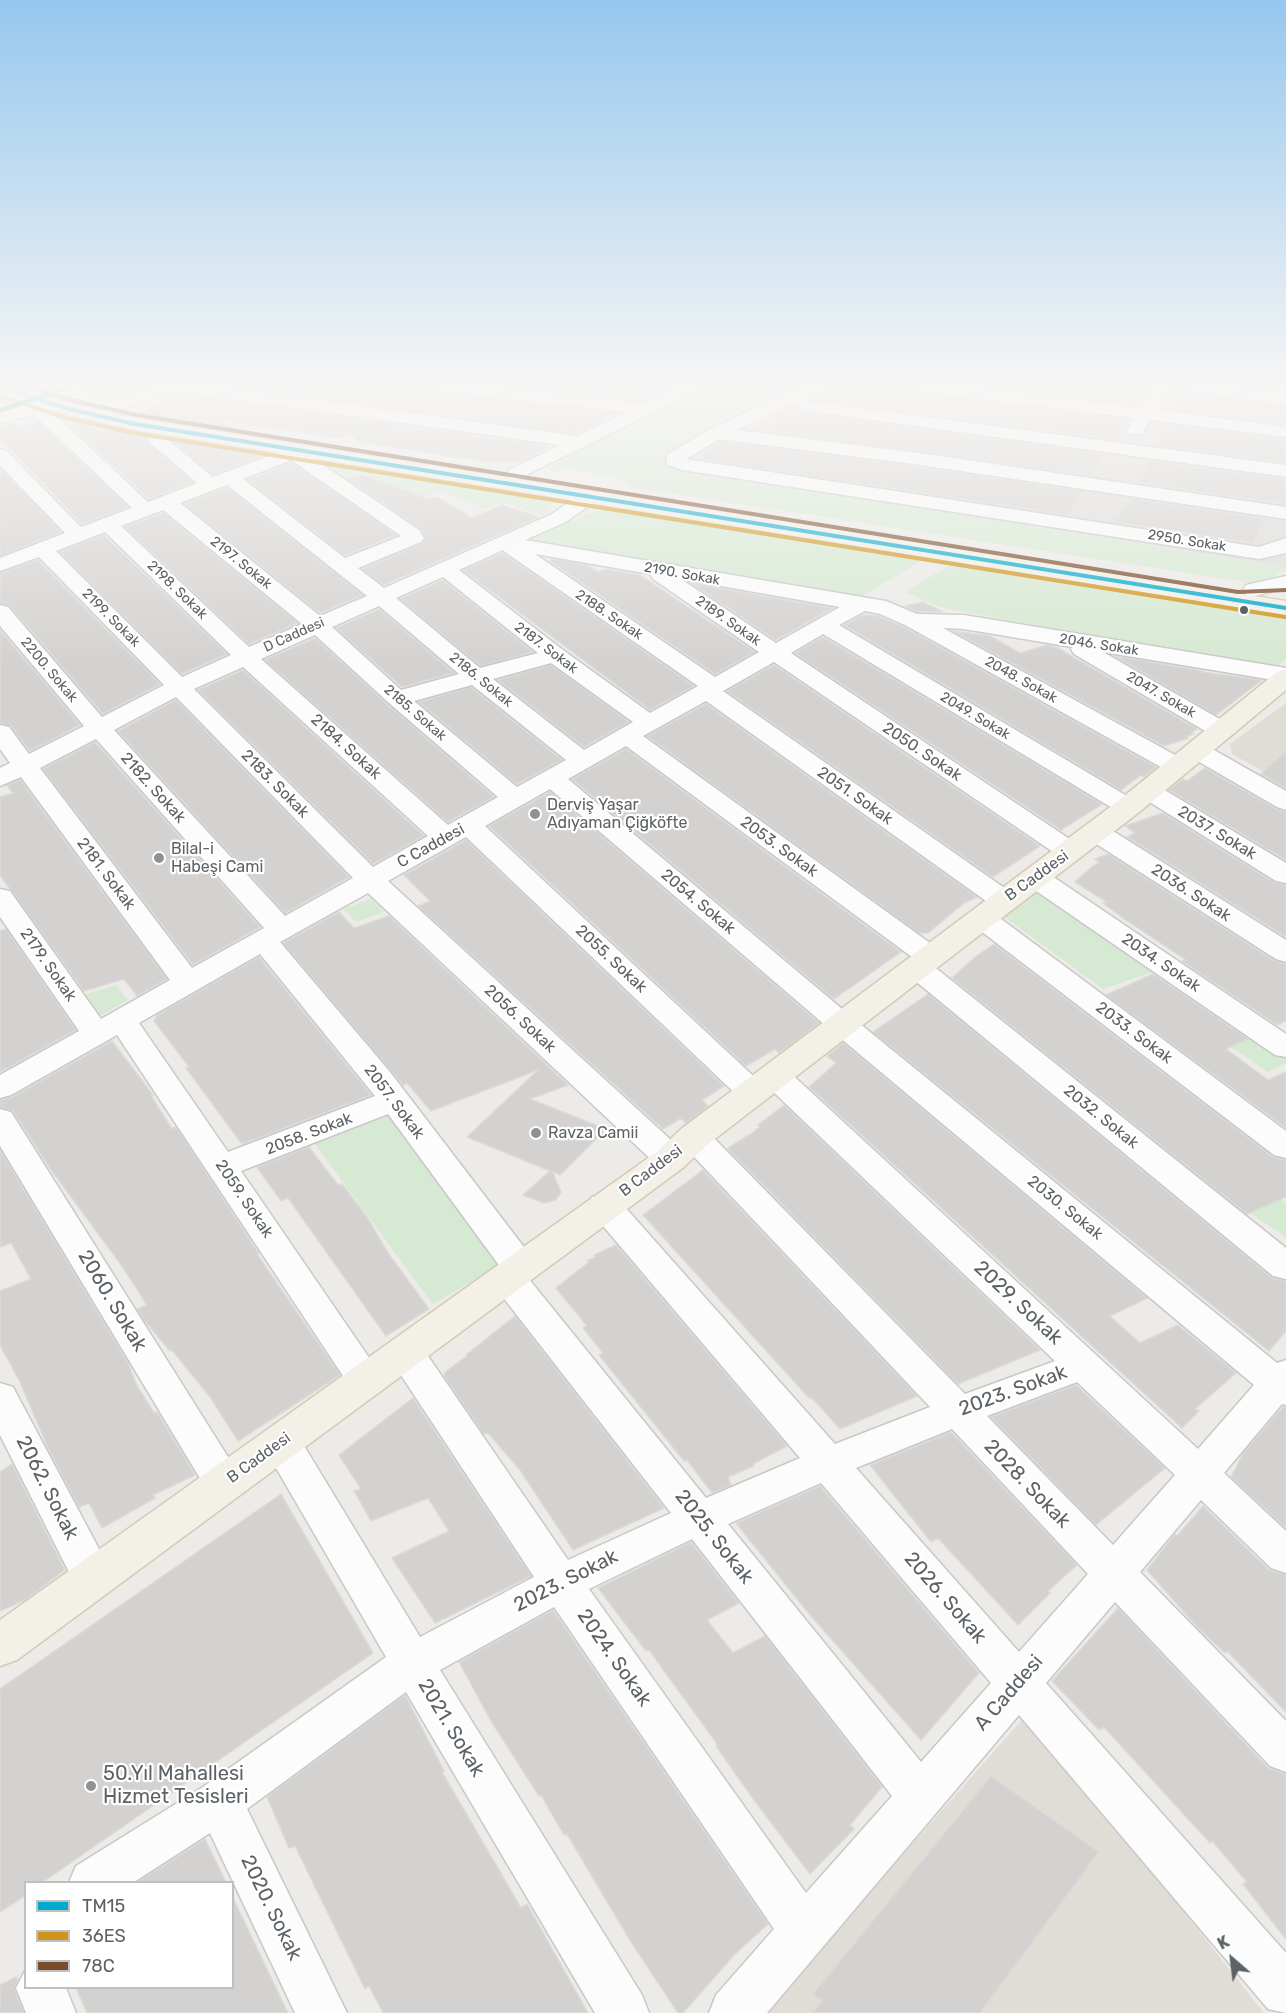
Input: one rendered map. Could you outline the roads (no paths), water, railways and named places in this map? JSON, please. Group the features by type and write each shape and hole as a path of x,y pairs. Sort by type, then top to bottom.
{"main road":[{"path":"490,478 812,521 1246,596 1286,608"},
{"path":"533,478 595,492 1246,596 1286,597"},
{"name":"B Caddesi","path":"0,1646 406,1353 682,1148 1083,842 1286,676"}],"street":[{"path":"22,478 78,535"},
{"path":"118,478 146,510"},
{"path":"202,478 210,485"},
{"path":"3,560 43,549 229,478"},
{"name":"2186. Sokak","path":"229,478 344,566 476,677 582,761"},
{"path":"330,478 356,498 412,534 414,538 344,566"},
{"name":"2950. Sokak","path":"776,478 891,495 1097,502 1101,528 1259,553 1276,550 1286,544"},
{"path":"891,495 905,478"},
{"path":"998,478 1097,502 1286,513"},
{"path":"1101,528 1097,502 1113,478"},
{"name":"D Caddesi","path":"0,778 180,687 559,518 595,492"},
{"name":"2197. Sokak","path":"166,502 317,625"},
{"name":"2198. Sokak","path":"108,524 246,657"},
{"name":"2190. Sokak","path":"504,543 861,604"},
{"name":"2188. Sokak","path":"504,543 710,689"},
{"name":"2199. Sokak","path":"43,549 180,687"},
{"name":"2187. Sokak","path":"445,569 555,656 638,730"},
{"name":"2189. Sokak","path":"652,569 774,653"},
{"path":"1246,596 1286,582"},
{"name":"C Caddesi","path":"0,1088 861,604"},
{"name":"2048. Sokak","path":"861,604 886,608 1199,749"},
{"name":"2200. Sokak","path":"0,612 99,728"},
{"name":"2046. Sokak","path":"913,620 964,622 1286,676"},
{"name":"2185. Sokak","path":"317,625 397,698 516,799"},
{"name":"2049. Sokak","path":"823,625 1138,799"},
{"name":"2047. Sokak","path":"1069,640 1199,749"},
{"name":"2050. Sokak","path":"774,653 1083,842"},
{"path":"397,698 555,656"},
{"name":"2184. Sokak","path":"246,657 458,831"},
{"name":"2183. Sokak","path":"180,687 370,880"},
{"name":"2051. Sokak","path":"710,689 993,910"},
{"name":"2182. Sokak","path":"99,728 272,934"},
{"name":"2053. Sokak","path":"638,730 924,963"},
{"name":"2181. Sokak","path":"0,732 187,982"},
{"path":"1199,749 1286,802"},
{"name":"2054. Sokak","path":"552,778 843,1025"},
{"name":"2037. Sokak","path":"1138,799 1286,875"},
{"name":"2055. Sokak","path":"458,831 764,1084"},
{"name":"2036. Sokak","path":"1083,842 1286,953"},
{"name":"2034. Sokak","path":"1036,878 1286,1048"},
{"name":"2056. Sokak","path":"370,880 682,1148"},
{"name":"2179. Sokak","path":"0,897 108,1026"},
{"name":"2033. Sokak","path":"993,910 1286,1147"},
{"name":"2057. Sokak","path":"272,934 339,1030 394,1100 455,1185 514,1273"},
{"name":"2032. Sokak","path":"924,963 1286,1267"},
{"name":"2030. Sokak","path":"843,1025 1283,1383"},
{"name":"2059. Sokak","path":"108,1026 223,1166 366,1381"},
{"name":"2029. Sokak","path":"764,1084 1084,1365 1286,1556"},
{"name":"2058. Sokak","path":"223,1166 394,1100"},
{"name":"2060. Sokak","path":"0,1119 224,1484"},
{"name":"2028. Sokak","path":"682,1148 957,1411 1286,1752"},
{"name":"2026. Sokak","path":"604,1205 1286,1991"},
{"name":"2025. Sokak","path":"514,1273 699,1518 920,1797"},
{"name":"2024. Sokak","path":"406,1353 561,1583 804,1931"},
{"name":"2023. Sokak","path":"95,1881 219,1802 412,1663 561,1583 634,1546 828,1463 957,1411 1084,1365"},
{"name":"A Caddesi","path":"734,2013 1018,1682 1283,1383"},
{"name":"2062. Sokak","path":"0,1397 93,1578"},
{"name":"2021. Sokak","path":"281,1442 624,2013"},
{"name":"2020. Sokak","path":"219,1802 322,2013"},
{"path":"41,1989 51,2013"}],"place":[{"name":"Derviş Yaşar Adıyaman Çiğköfte","path":"535,814"},
{"name":"Bilal-i Habeşi Cami","path":"159,858"},
{"name":"Ravza Camii","path":"536,1133"},
{"name":"50.Yıl Mahallesi Hizmet Tesisleri","path":"91,1786"}]}
